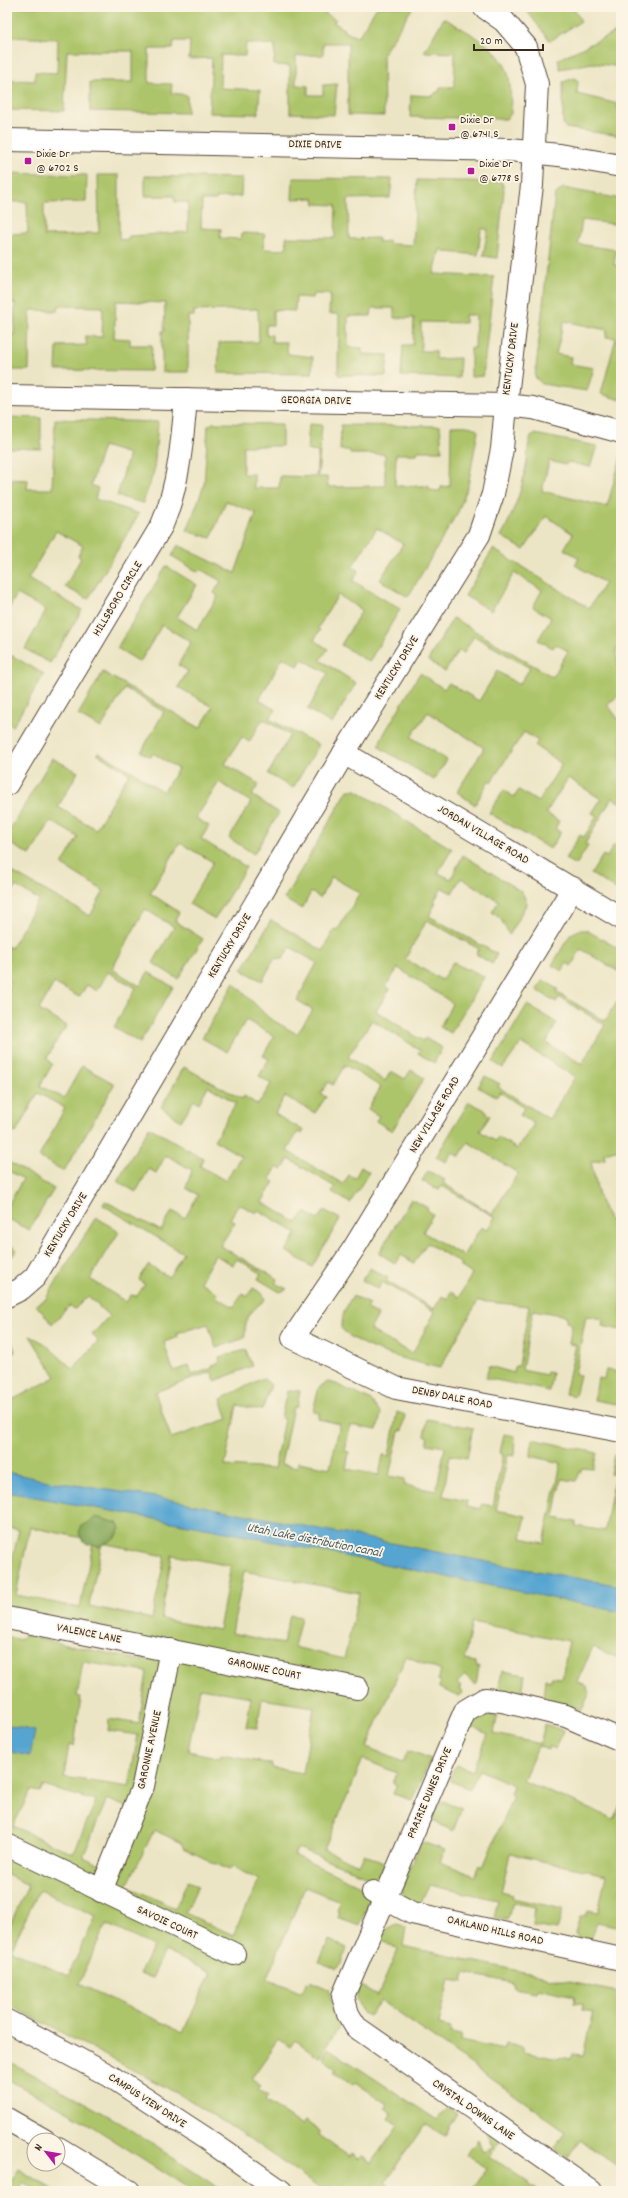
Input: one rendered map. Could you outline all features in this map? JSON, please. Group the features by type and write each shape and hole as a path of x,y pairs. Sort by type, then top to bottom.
{"street":[{"name":"KENTUCKY DRIVE","path":"7,1296 21,1289 35,1277 344,753 478,535 486,518 499,470 535,152 537,84 526,47 504,21 484,7"},
{"name":"DIXIE DRIVE","path":"7,140 390,146 535,152 621,166"},
{"name":"GEORGIA DRIVE","path":"7,396 506,405 533,408 621,432"},
{"name":"HILLSBORO CIRCLE","path":"7,784 162,524 171,504 180,467 186,399"},
{"name":"JORDAN VILLAGE ROAD","path":"344,753 573,888 621,918"},
{"name":"NEW VILLAGE ROAD","path":"293,1338 354,1248 573,888"},
{"name":"DENBY DALE ROAD","path":"293,1338 396,1388 621,1431"},
{"name":"VALENCE LANE","path":"7,1618 171,1650"},
{"name":"GARONNE COURT","path":"171,1650 357,1688"},
{"name":"GARONNE AVENUE","path":"101,1891 143,1786 171,1650"},
{"name":"PRAIRIE DUNES DRIVE","path":"356,2027 348,2014 343,1996 379,1895 465,1712 485,1699 502,1701 566,1716 621,1740"},
{"name":"SAVOIE COURT","path":"7,1845 234,1954"},
{"name":"OAKLAND HILLS ROAD","path":"379,1895 412,1913 621,1959"},
{"name":"CAMPUS VIEW DRIVE","path":"7,2021 110,2076 205,2138 281,2191"},
{"name":"CRYSTAL DOWNS LANE","path":"356,2027 592,2191"},
{"path":"7,2119 30,2132"},
{"path":"66,2153 129,2191"}],"green space":[{"path":"7,7 315,7 336,20 333,22 344,29 343,31 358,37 377,7 413,7 383,54 384,116 348,115 348,43 323,43 323,55 296,56 296,85 308,86 308,95 323,95 323,85 337,84 334,115 290,113 290,66 274,65 275,45 246,43 245,56 221,55 220,88 260,90 258,114 209,113 212,58 189,59 190,41 174,41 173,49 149,49 149,83 172,84 171,93 187,95 187,113 90,111 90,82 133,82 133,51 67,51 64,111 7,110 7,80 35,81 35,72 57,73 58,39 7,37"},
{"path":"531,7 573,7 581,21 550,41 527,11"},
{"path":"444,18 479,39 501,59 508,73 510,85 511,114 506,119 410,117 411,95 433,96 436,92 439,92 440,87 454,87 455,53 424,52"},
{"path":"621,30 621,67 592,63 560,69 558,59"},
{"path":"575,78 578,82 577,94 618,104 617,108 621,115 621,136 566,128 563,124 563,82"},
{"path":"7,173 87,175 86,202 44,203 44,236 85,235 85,233 99,233 98,175 119,175 119,239 128,240 129,236 188,232 188,202 175,202 174,196 145,196 145,176 242,178 241,196 216,198 216,200 202,200 201,228 221,229 220,238 241,239 242,233 265,234 263,249 281,250 287,247 286,237 335,238 336,205 315,204 314,198 292,199 293,178 392,179 390,198 348,199 349,239 378,238 378,242 389,241 390,244 413,245 417,180 502,182 504,190 497,258 483,256 488,229 481,229 478,255 446,252 440,249 434,274 494,277 483,376 471,377 471,348 475,348 476,315 465,315 465,323 421,322 421,351 436,351 436,359 460,358 459,378 401,376 403,345 413,345 414,318 394,318 394,308 372,308 371,316 348,316 348,347 362,348 362,354 388,355 386,376 338,375 339,314 329,314 330,294 313,294 312,298 296,297 295,311 273,310 273,325 266,325 266,335 272,335 272,342 286,342 288,354 313,357 312,374 218,373 219,343 259,342 258,309 194,311 194,316 188,316 188,372 162,372 162,331 164,331 165,303 116,301 114,338 130,339 130,345 152,345 151,371 56,370 57,346 87,345 85,336 102,337 103,307 58,306 58,311 30,310 29,370 9,370 10,335 14,335 15,303 7,303 7,234 28,233 27,202 13,202 14,197 7,197"},
{"path":"563,188 621,199 621,225 582,220 578,244 616,250 614,265 621,266 621,400 601,394 616,338 606,337 607,330 564,321 556,354 571,357 570,364 594,368 587,391 542,384 535,377 555,195"},
{"path":"7,417 41,418 41,449 7,448"},
{"path":"55,419 158,422 154,471 143,503 117,496 129,454 103,446 91,485 98,488 95,499 139,514 88,599 65,587 81,558 78,556 83,546 56,531 28,579 82,610 50,663 25,649 46,610 17,594 7,612 7,479 28,480 27,489 52,489"},
{"path":"213,423 282,424 282,446 243,446 243,474 254,474 254,488 279,488 280,476 316,477 318,452 307,450 309,424 322,425 318,477 327,477 328,487 385,486 385,454 350,454 350,450 340,450 341,425 440,426 442,451 418,451 417,454 396,454 395,486 429,486 429,490 440,491 441,487 450,486 451,426 469,426 478,431 468,486 458,512 408,597 380,580 403,544 377,528 352,567 359,570 353,581 400,609 369,662 341,645 362,610 338,595 318,628 320,630 314,640 328,649 320,660 356,683 332,724 307,709 309,708 328,673 302,659 298,666 283,657 259,700 276,710 269,719 319,745 293,788 268,774 290,735 263,719 249,742 242,737 225,764 259,784 252,795 279,813 254,854 229,838 251,802 219,782 196,818 209,826 201,839 246,867 215,919 189,904 213,862 180,843 150,893 179,912 175,921 203,939 178,979 153,963 174,927 145,909 112,969 140,986 148,972 173,987 140,1043 114,1027 136,988 108,972 97,991 87,985 79,997 54,983 39,1010 67,1026 47,1058 52,1065 40,1086 64,1098 82,1066 115,1084 64,1171 39,1157 65,1108 38,1093 16,1133 7,1130 7,1000 10,981 7,981 7,946 11,948 39,900 16,886 14,890 7,887 7,869 90,916 104,891 62,865 78,837 51,821 30,855 7,842 7,835 52,758 78,772 58,807 96,829 129,773 97,754 98,752 139,775 163,792 178,769 153,753 151,757 141,752 164,712 125,688 101,728 78,715 103,672 200,728 213,707 178,687 188,671 178,665 191,642 162,625 140,662 117,648 166,566 197,585 177,617 197,630 218,596 214,593 221,581 200,569 198,572 172,556 178,545 235,573 256,513 226,501 211,538 187,531 204,485 208,426"},
{"path":"534,434 597,446 590,467 567,462 566,465 549,461 542,491 607,507 621,456 621,649 616,650 619,676 621,676 621,694 607,704 619,720 621,719 621,803 612,798 585,844 588,846 576,865 565,859 580,835 584,837 597,816 592,813 601,799 568,778 546,813 559,821 555,829 561,832 550,849 489,813 504,790 514,797 519,790 538,802 562,764 535,746 538,741 524,732 491,782 489,780 475,805 457,792 484,748 428,712 411,737 447,760 434,780 379,747 381,739 420,673 444,689 449,683 479,701 497,671 519,685 530,668 474,636 464,653 458,651 445,672 428,660 453,618 553,677 568,651 556,644 553,648 538,640 551,618 533,607 542,590 514,573 491,611 465,596 493,549 589,608 605,583 575,565 579,558 564,549 573,534 546,516 524,550 501,536 509,520 519,493 526,466 528,447 531,436"},
{"path":"7,653 44,674 13,726 7,722"},
{"path":"348,790 356,790 452,849 438,873 451,879 463,855 522,892 527,903 509,935 501,919 492,912 499,901 461,878 452,893 442,888 434,901 436,902 429,916 497,954 492,964 476,954 479,949 427,920 405,959 442,980 453,962 484,977 451,1033 440,1027 452,1004 448,1000 398,968 386,986 390,989 376,1011 423,1041 425,1038 442,1048 434,1063 418,1053 420,1050 372,1020 348,1057 385,1081 391,1071 405,1079 411,1070 424,1078 392,1131 376,1121 379,1116 368,1109 381,1087 345,1065 333,1085 328,1082 321,1094 326,1097 315,1113 285,1096 275,1114 304,1131 302,1134 298,1132 287,1151 343,1184 349,1175 355,1178 361,1167 369,1172 350,1203 332,1192 335,1187 289,1159 282,1170 277,1167 270,1179 274,1182 262,1202 297,1223 305,1212 318,1220 324,1210 340,1219 312,1267 286,1251 297,1233 258,1210 256,1213 239,1204 230,1219 235,1222 220,1246 278,1279 275,1283 287,1289 280,1292 258,1279 261,1273 237,1259 233,1265 215,1255 200,1282 218,1293 216,1297 234,1307 242,1293 248,1296 253,1288 263,1294 265,1300 255,1308 249,1316 245,1331 245,1338 216,1348 208,1324 177,1333 178,1337 164,1342 173,1371 189,1366 192,1375 213,1368 212,1365 220,1363 219,1357 246,1350 252,1366 215,1381 212,1372 155,1392 171,1438 228,1419 221,1399 263,1378 271,1385 262,1410 237,1405 225,1466 274,1469 284,1419 281,1418 287,1391 300,1391 297,1407 293,1407 281,1464 297,1468 298,1462 330,1468 340,1424 318,1419 319,1413 313,1411 319,1387 328,1382 336,1384 370,1400 381,1414 377,1430 350,1425 345,1451 349,1452 346,1469 379,1475 383,1455 389,1456 397,1412 405,1415 402,1431 399,1431 389,1476 405,1479 404,1485 436,1491 445,1447 427,1444 428,1437 424,1436 427,1419 473,1428 467,1458 450,1455 443,1496 467,1501 466,1506 481,1509 482,1504 493,1506 503,1454 500,1453 504,1434 515,1436 514,1456 508,1455 496,1510 526,1516 521,1538 544,1543 561,1463 531,1456 532,1439 597,1453 593,1469 582,1468 576,1481 561,1479 554,1518 576,1522 576,1526 605,1531 615,1475 610,1474 614,1455 621,1456 621,1475 617,1475 611,1502 621,1505 618,1523 621,1524 621,1659 593,1647 577,1682 588,1687 587,1690 590,1692 582,1710 543,1698 545,1679 550,1681 552,1677 562,1678 569,1641 472,1622 464,1660 476,1662 476,1666 479,1666 476,1685 465,1675 457,1683 461,1687 459,1688 462,1693 458,1696 439,1688 440,1682 437,1680 441,1671 406,1656 367,1747 403,1762 408,1751 431,1759 412,1800 393,1794 397,1785 393,1783 397,1773 363,1759 324,1850 359,1865 364,1854 383,1863 384,1864 377,1880 298,1848 294,1855 373,1892 359,1926 338,1918 340,1912 337,1911 340,1901 305,1887 267,1978 302,1993 307,1982 310,1983 311,1981 328,1989 339,2027 319,2057 295,2040 290,2047 279,2039 251,2079 261,2086 258,2089 268,2096 265,2101 302,2126 305,2121 320,2131 318,2135 350,2157 352,2154 359,2159 363,2156 372,2162 398,2125 389,2119 392,2114 385,2109 388,2104 356,2082 353,2085 335,2072 337,2069 322,2058 328,2048 437,2120 448,2107 458,2114 445,2136 425,2124 385,2182 396,2191 323,2191 247,2137 188,2099 7,2004 7,1931 28,1885 7,1875 7,1636 20,1640 24,1635 143,1661 146,1645 7,1607 7,1582 19,1530 7,1527 7,1396 10,1401 56,1377 30,1336 44,1343 73,1369 98,1341 92,1335 109,1316 88,1296 75,1309 69,1306 52,1324 36,1305 45,1300 96,1217 119,1232 90,1279 126,1302 131,1295 137,1296 145,1284 139,1280 148,1265 169,1277 183,1253 103,1205 105,1201 161,1231 172,1211 185,1218 198,1195 186,1188 192,1170 166,1155 156,1173 149,1169 136,1192 117,1181 149,1127 203,1158 200,1166 226,1181 241,1156 214,1140 236,1103 208,1086 199,1103 194,1100 181,1121 161,1107 184,1067 242,1099 244,1096 258,1105 271,1084 259,1076 269,1059 263,1056 274,1036 246,1020 227,1052 202,1038 234,983 269,1018 297,1034 313,1010 297,1000 317,963 290,947 283,959 275,958 262,981 242,970 271,920 323,951 334,929 337,931 360,893 332,877 320,898 311,892 302,909 284,899","holes":["30,1527 87,1539 93,1543 80,1608 16,1595","102,1543 165,1556 152,1619 89,1606","172,1555 231,1566 219,1630 161,1619","244,1571 359,1593 344,1659 294,1647 301,1617 290,1615 283,1644 232,1633","83,1662 147,1672 139,1724 109,1719 108,1731 138,1735 129,1787 64,1777 69,1745 74,1746 81,1697 77,1696","200,1688 251,1697 246,1727 257,1728 262,1699 314,1707 303,1773 272,1768 272,1764 221,1755 221,1758 188,1751","43,1786 96,1801 73,1854 13,1826 31,1790 40,1792","107,1799 145,1815 120,1873 83,1857","154,1830 182,1843 183,1848 229,1870 233,1867 259,1880 233,1935 185,1913 198,1886 188,1881 175,1908 127,1886","39,1890 96,1916 68,1976 11,1950","106,1924 153,1946 140,1973 152,1978 165,1951 211,1973 183,2032 79,1984"]},
{"path":"614,845 621,849 621,892 591,874 603,855 607,857"},
{"path":"578,930 586,930 621,950 621,973 581,949 571,966 567,963 562,971 552,965 570,935"},
{"path":"543,980 558,989 556,992 605,1021 619,999 621,1000 621,1152 619,1149 604,1153 605,1159 591,1162 600,1201 610,1221 618,1217 621,1218 618,1250 621,1251 621,1330 602,1326 603,1319 586,1316 575,1374 580,1375 575,1396 565,1394 576,1345 569,1344 572,1324 566,1322 567,1316 533,1310 522,1370 546,1375 547,1372 552,1373 549,1391 486,1378 489,1366 514,1373 515,1366 519,1366 529,1306 478,1301 440,1368 387,1354 349,1336 341,1328 344,1311 353,1296 370,1304 367,1309 378,1315 370,1330 412,1354 435,1312 382,1282 378,1289 362,1280 370,1268 388,1278 386,1281 434,1309 442,1296 447,1299 451,1292 459,1297 472,1274 460,1266 462,1264 427,1243 414,1263 401,1255 396,1264 379,1253 411,1199 428,1208 427,1210 433,1214 423,1232 463,1256 481,1227 487,1230 495,1217 442,1186 439,1190 422,1181 428,1171 445,1180 443,1183 492,1214 518,1173 468,1142 459,1157 452,1152 446,1162 436,1157 469,1102 487,1111 486,1113 490,1116 480,1131 495,1141 498,1137 517,1149 534,1124 520,1115 524,1108 500,1092 496,1097 478,1087 485,1076 500,1084 498,1087 549,1119 575,1077 521,1043 503,1068 493,1062 527,1005 557,1023 546,1043 582,1064 605,1025 559,997 556,1002 537,990"},
{"path":"7,1161 54,1189 29,1230 7,1218 7,1207 23,1179 7,1170"},
{"path":"7,1243 17,1250 7,1262"},
{"path":"7,1326 15,1352 7,1354"},
{"path":"606,1370 621,1372 621,1405 594,1400 598,1378 604,1379"},
{"path":"96,1517 118,1523 120,1528 116,1538 98,1547 83,1542 79,1533 81,1527"},
{"path":"502,1671 525,1675 522,1692 519,1694 500,1690 499,1686"},
{"path":"491,1715 497,1717 494,1734 540,1744 545,1724 564,1731 555,1749 549,1746 548,1750 538,1746 523,1781 614,1819 621,1803 621,1927 597,1922 590,1939 580,1938 575,1934 580,1917 587,1914 588,1910 598,1912 606,1875 510,1854 501,1892 513,1895 512,1898 563,1909 557,1930 533,1926 535,1907 514,1903 507,1920 494,1917 498,1900 429,1885 419,1905 410,1902 405,1898 403,1886 405,1878 422,1842 445,1850 440,1862 475,1876 480,1865 483,1867 513,1796 510,1794 513,1785 479,1770 470,1789 451,1781 450,1778 454,1768 457,1765 473,1771 488,1734 471,1727 482,1718"},
{"path":"443,1801 462,1808 453,1831 431,1820 436,1808"},
{"path":"397,1924 406,1927 403,1946 621,1993 621,2169 580,2140 568,2158 556,2151 555,2148 566,2131 381,2001 369,2016 362,2013 356,1998 360,1985 378,1995 398,1949 379,1940 385,1930","holes":["465,1973 513,1983 514,1988 536,1992 537,1988 575,1996 574,2002 583,2004 582,2010 593,2012 583,2056 572,2053 570,2058 561,2056 560,2059 523,2052 523,2047 506,2044 504,2050 460,2041 461,2035 450,2033 451,2028 439,2025 449,1979 463,1981"]},
{"path":"329,1940 347,1948 342,1964 337,1969 319,1962"},
{"path":"7,2060 114,2119 223,2191 193,2191 87,2123 7,2079"},
{"path":"486,2133 494,2134 501,2139 490,2156 540,2191 471,2191 487,2168 466,2155 478,2140 483,2152 493,2148"},
{"path":"19,2169 56,2191 37,2191 23,2182 18,2191 7,2191 7,2188"}],"water":[{"name":"Utah Lake distribution canal","path":"7,1472 48,1481 162,1498 508,1566 621,1586 621,1612 216,1530 7,1492"},
{"path":"7,1725 35,1731 30,1756 7,1751"}],"place":[{"name":"Dixie Dr @ 6741 S","path":"452,127"},
{"name":"Dixie Dr @ 6702 S","path":"28,161"},
{"name":"Dixie Dr @ 6778 S","path":"471,171"}]}
